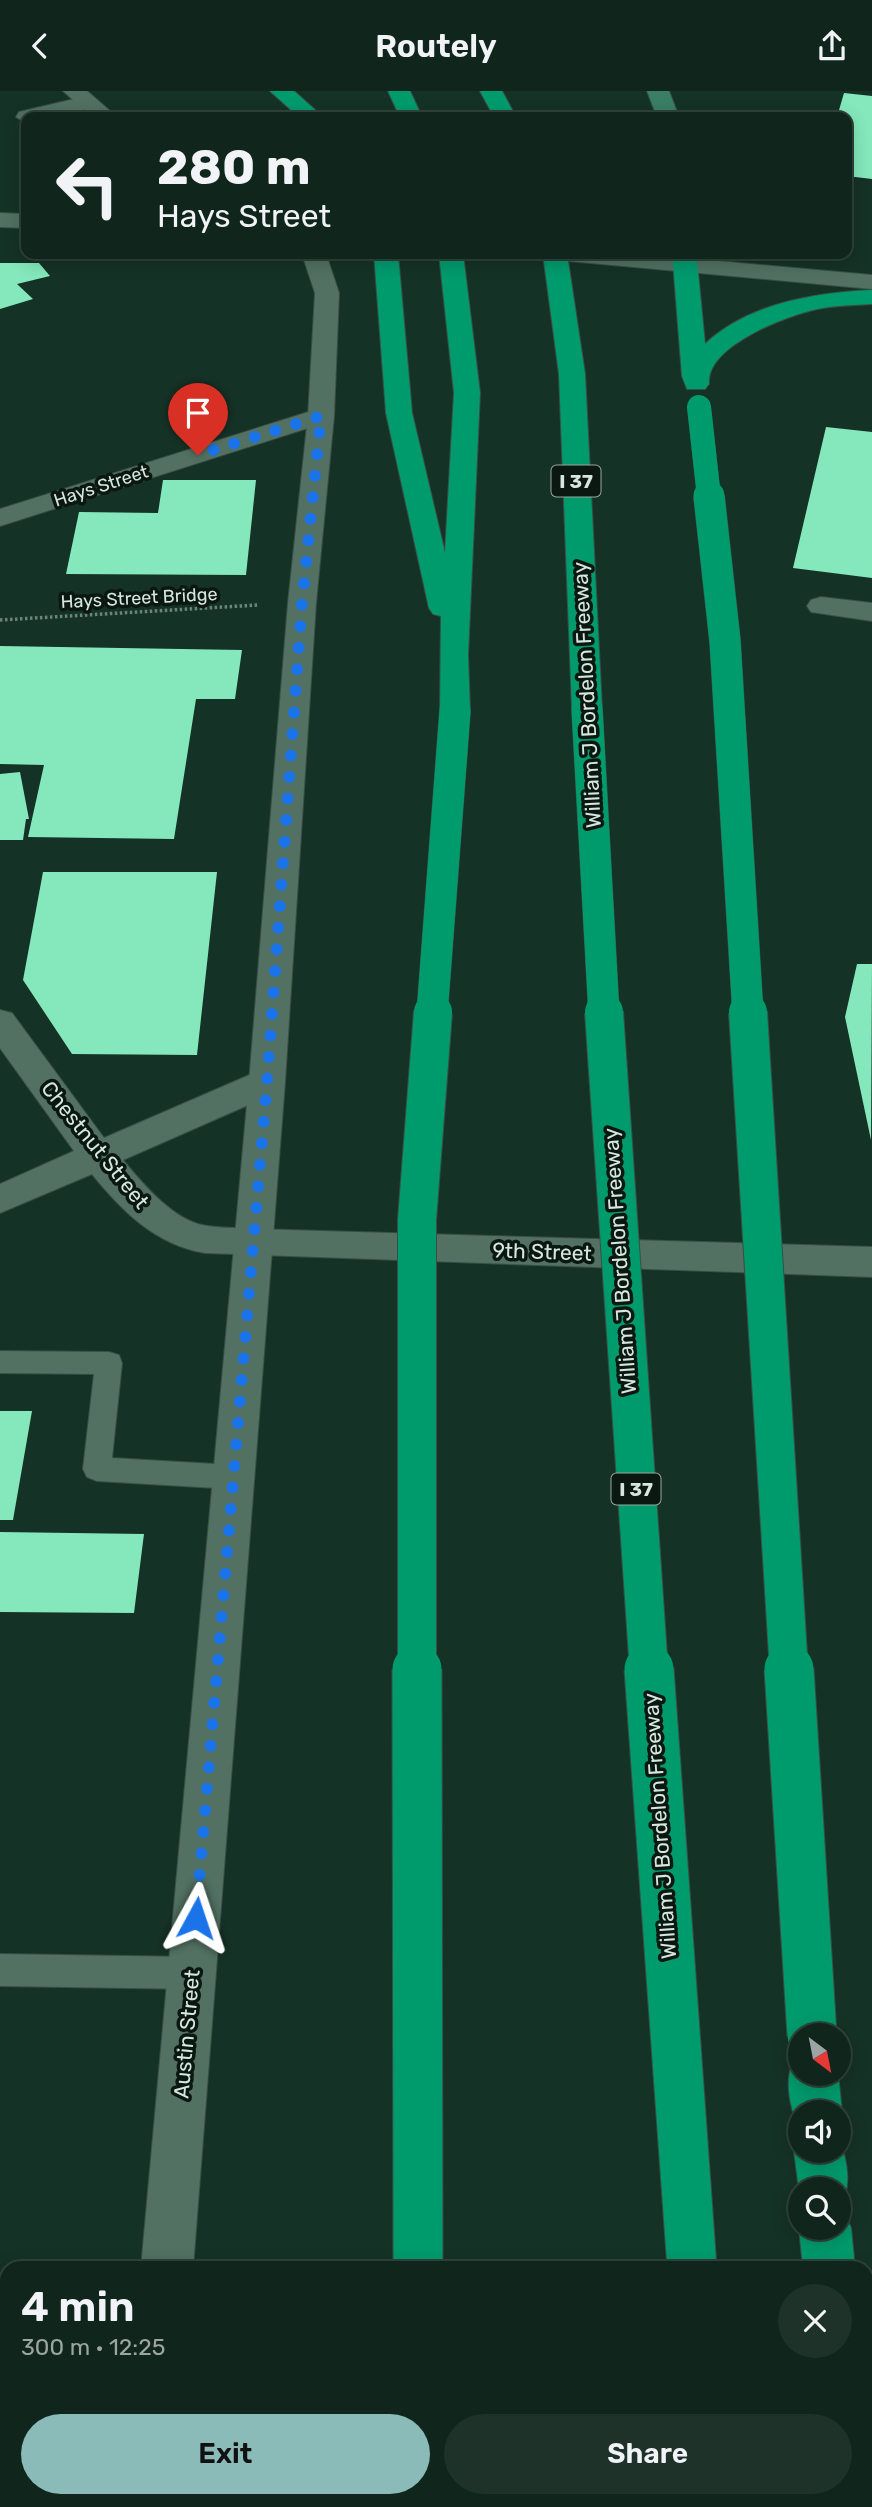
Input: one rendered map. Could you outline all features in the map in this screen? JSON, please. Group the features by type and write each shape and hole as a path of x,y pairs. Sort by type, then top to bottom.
{"highway":[{"path":"281,91 307,112"},
{"path":"399,91 409,112"},
{"path":"491,91 502,112"},
{"path":"516,91 521,112"},
{"path":"386,259 399,413 453,655"},
{"path":"418,2261 417,1220 455,711 453,655 467,393 453,259"},
{"name":"William J Bordelon Freeway","path":"556,259 572,374 612,1157 691,2261"},
{"path":"684,259 725,641 811,2023"},
{"path":"697,391 715,347 754,323 785,310 824,300 872,297"},
{"path":"826,2240 828,2261"}],"main road":[{"path":"658,91 666,112"}],"street":[{"path":"39,112 80,96 100,112"},
{"path":"0,124 21,118"},
{"path":"0,220 21,221"},
{"name":"Austin Street","path":"168,2261 267,1082 302,603 321,416 327,293 316,259"},
{"path":"692,259 872,282"},
{"name":"Hays Street","path":"0,518 321,416"},
{"path":"821,606 872,612"},
{"name":"Chestnut Street","path":"0,1022 98,1156 146,1211 188,1235 253,1243"},
{"path":"0,1199 267,1082"},
{"name":"9th Street","path":"253,1243 872,1262"}],"lane":[{"path":"0,1362 108,1363 97,1469 233,1477"},
{"path":"0,1970 192,1973"}],"path":[{"name":"Hays Street Bridge","path":"0,620 261,605"}],"building":[{"path":"844,93 872,96 872,179 852,177 852,112 838,112"},
{"path":"0,263 39,263 50,276 17,284 33,299 0,309"},
{"path":"826,427 872,432 872,578 793,568"},
{"path":"163,480 256,480 246,575 66,574 79,512 158,513"},
{"path":"0,646 242,650 235,699 196,699 174,839 28,837 44,765 0,764"},
{"path":"20,772 29,819 26,819 23,840 0,840 0,774"},
{"path":"43,872 217,872 197,1055 72,1054 23,980"},
{"path":"857,964 872,964 871,1140 845,1017"},
{"path":"0,1411 32,1411 13,1520 0,1520"},
{"path":"0,1532 144,1534 134,1613 0,1612"}],"route":[{"path":"196,1918 267,1082 302,603 321,416 198,455"}]}
